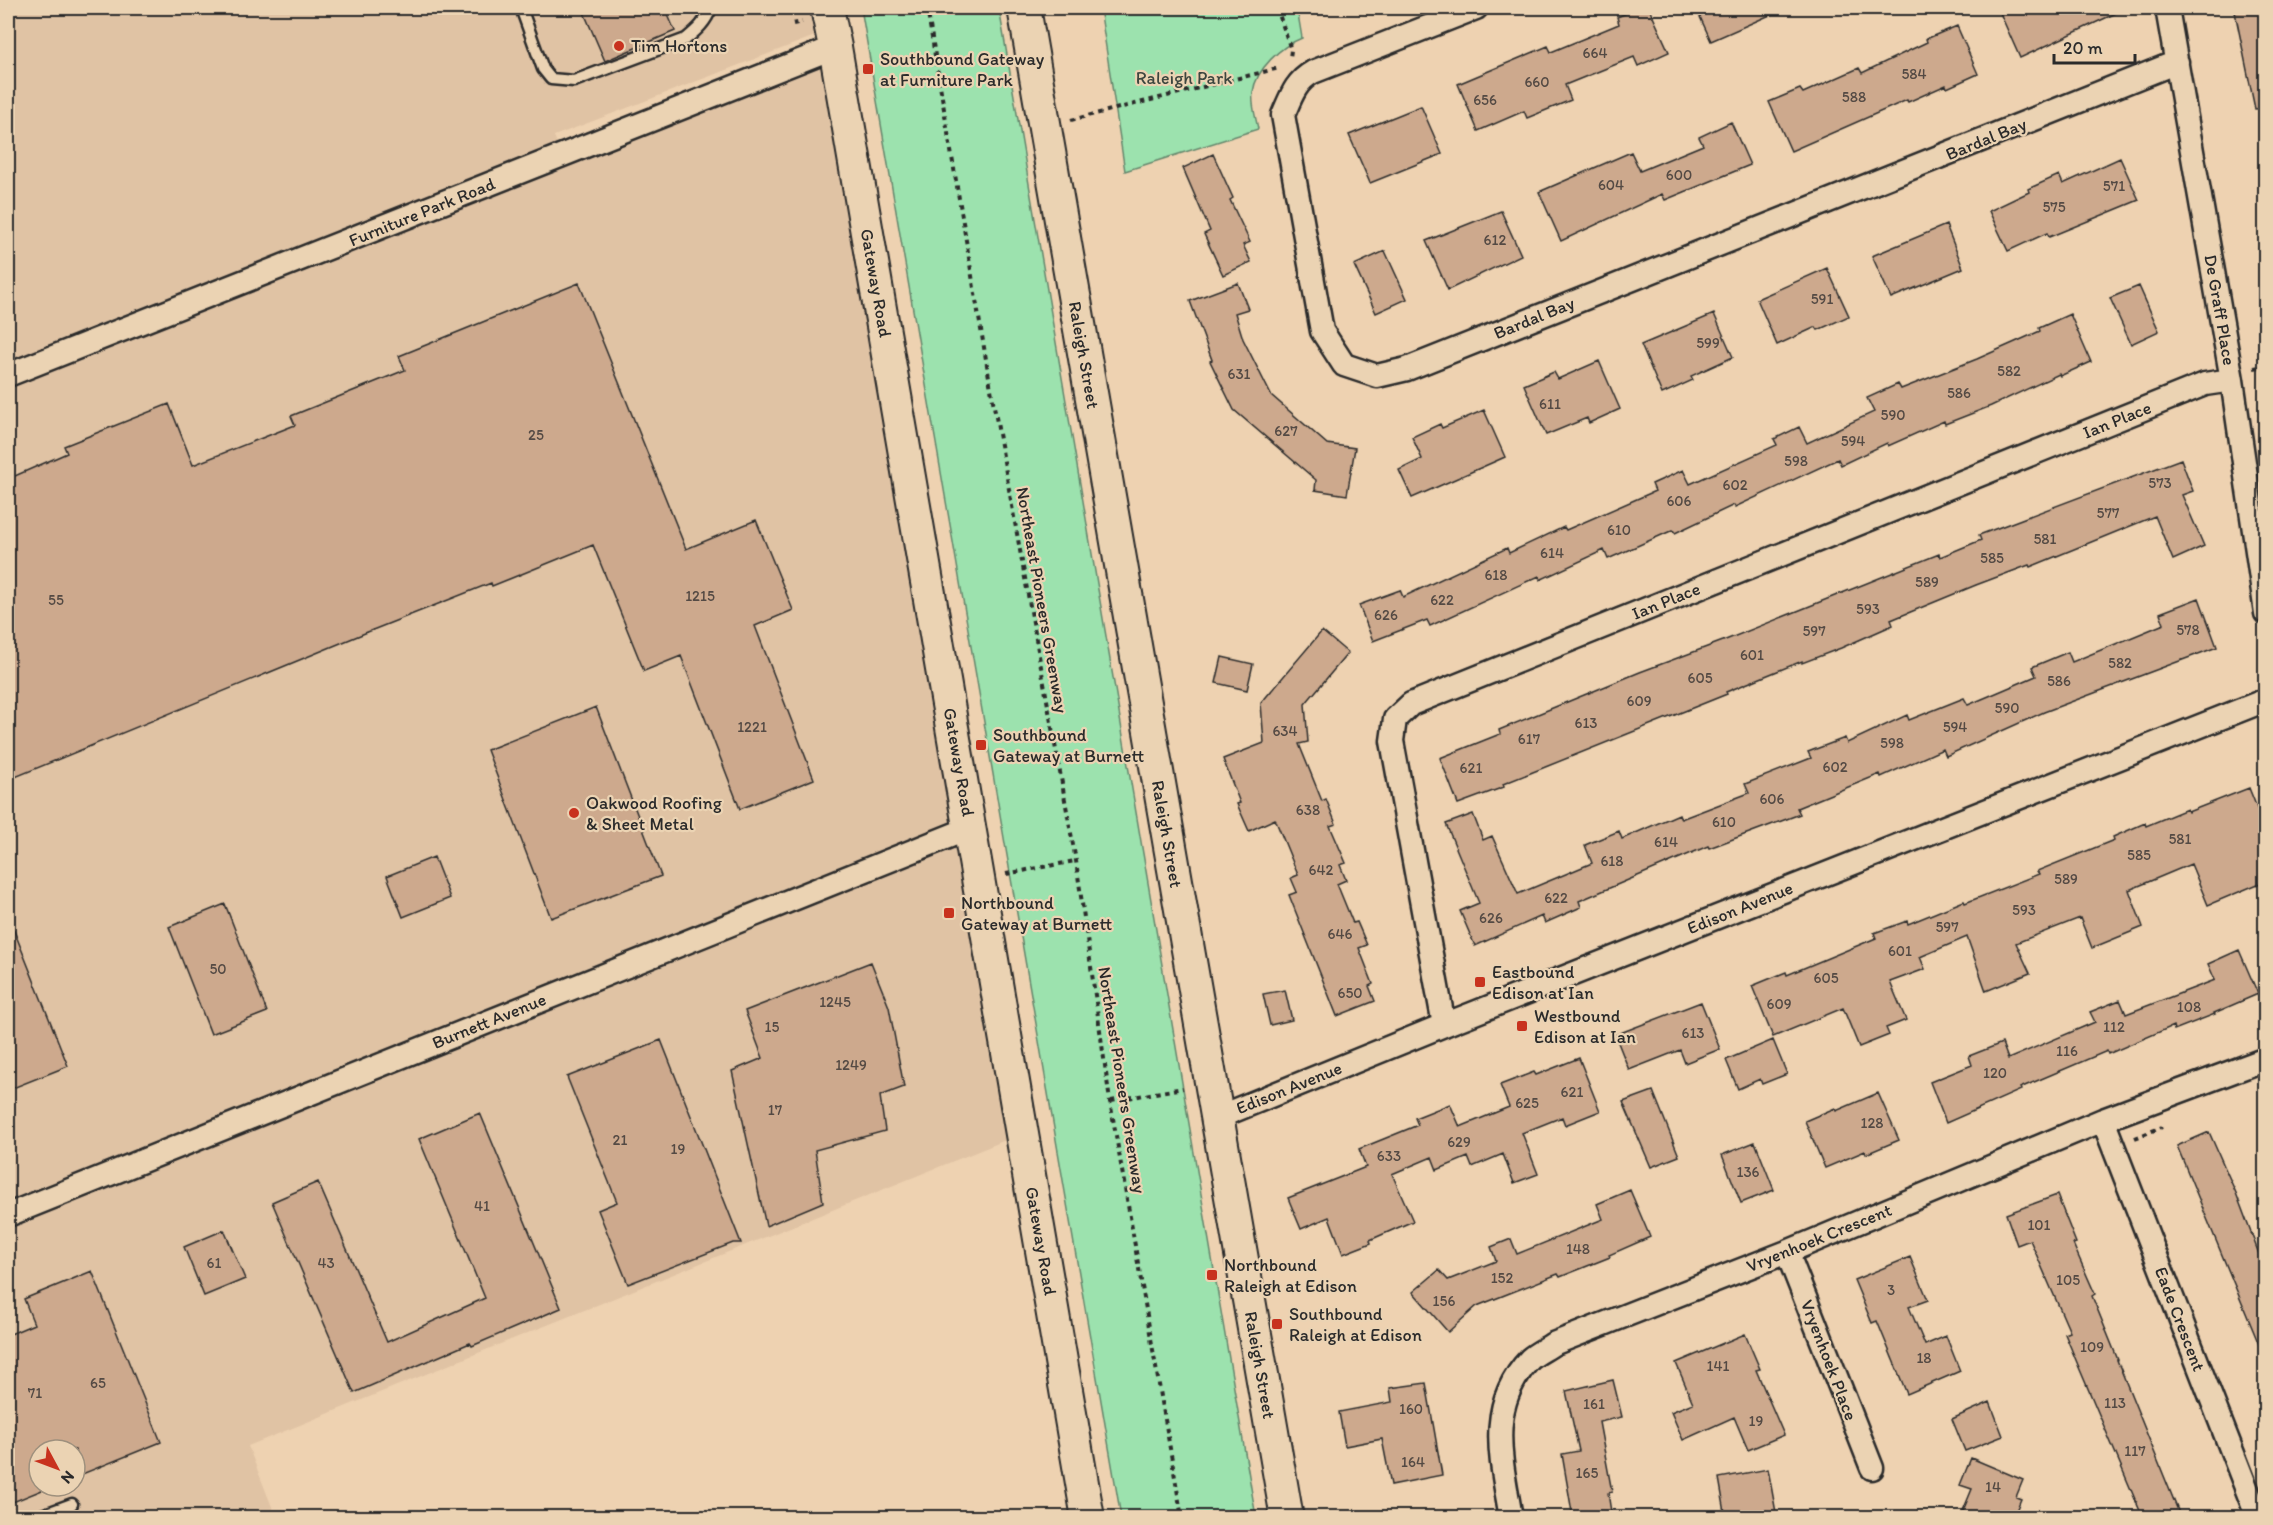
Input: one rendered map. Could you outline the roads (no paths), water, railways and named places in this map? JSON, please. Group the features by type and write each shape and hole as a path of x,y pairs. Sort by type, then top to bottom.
{"main road":[{"name":"Gateway Road","path":"827,8 836,47 1088,1518"},
{"name":"Raleigh Street","path":"1024,8 1287,1518"}],"street":[{"name":"Bardal Bay","path":"1476,8 1313,72 1295,71 1292,92 1283,115 1322,331 1344,365 1377,376 1407,369 2177,62"},
{"name":"De Graff Place","path":"2167,8 2232,380 2265,613"},
{"name":"Furniture Park Road","path":"8,375 836,47"},
{"name":"Ian Place","path":"1444,1025 1392,741 1395,719 1411,704 2205,384 2232,380"},
{"name":"Edison Avenue","path":"1216,1118 1444,1025 2265,700"},
{"name":"Burnett Avenue","path":"8,1215 970,828"},
{"name":"Vryenhoek Crescent","path":"1512,1518 1501,1455 1500,1417 1513,1384 1531,1359 1554,1344 1787,1252 2103,1120 2265,1059"},
{"name":"Eade Crescent","path":"2103,1120 2258,1518"},
{"name":"Vryenhoek Place","path":"1787,1252 1872,1468"}],"lane":[{"path":"520,8 543,69 551,79 574,81 686,39 699,28 711,8"},
{"path":"34,1518 72,1504"}],"place":[{"name":"Tim Hortons","path":"619,46"},
{"name":"Southbound Gateway at Furniture Park","path":"868,69"},
{"name":"Southbound Gateway at Burnett","path":"981,745"},
{"name":"Oakwood Roofing & Sheet Metal","path":"574,813"},
{"name":"Northbound Gateway at Burnett","path":"949,913"},
{"name":"Eastbound Edison at Ian","path":"1480,982"},
{"name":"Westbound Edison at Ian","path":"1522,1026"},
{"name":"Northbound Raleigh at Edison","path":"1212,1275"},
{"name":"Southbound Raleigh at Edison","path":"1277,1324"}],"park label":[{"name":"Raleigh Park","path":"1184,78"}]}
